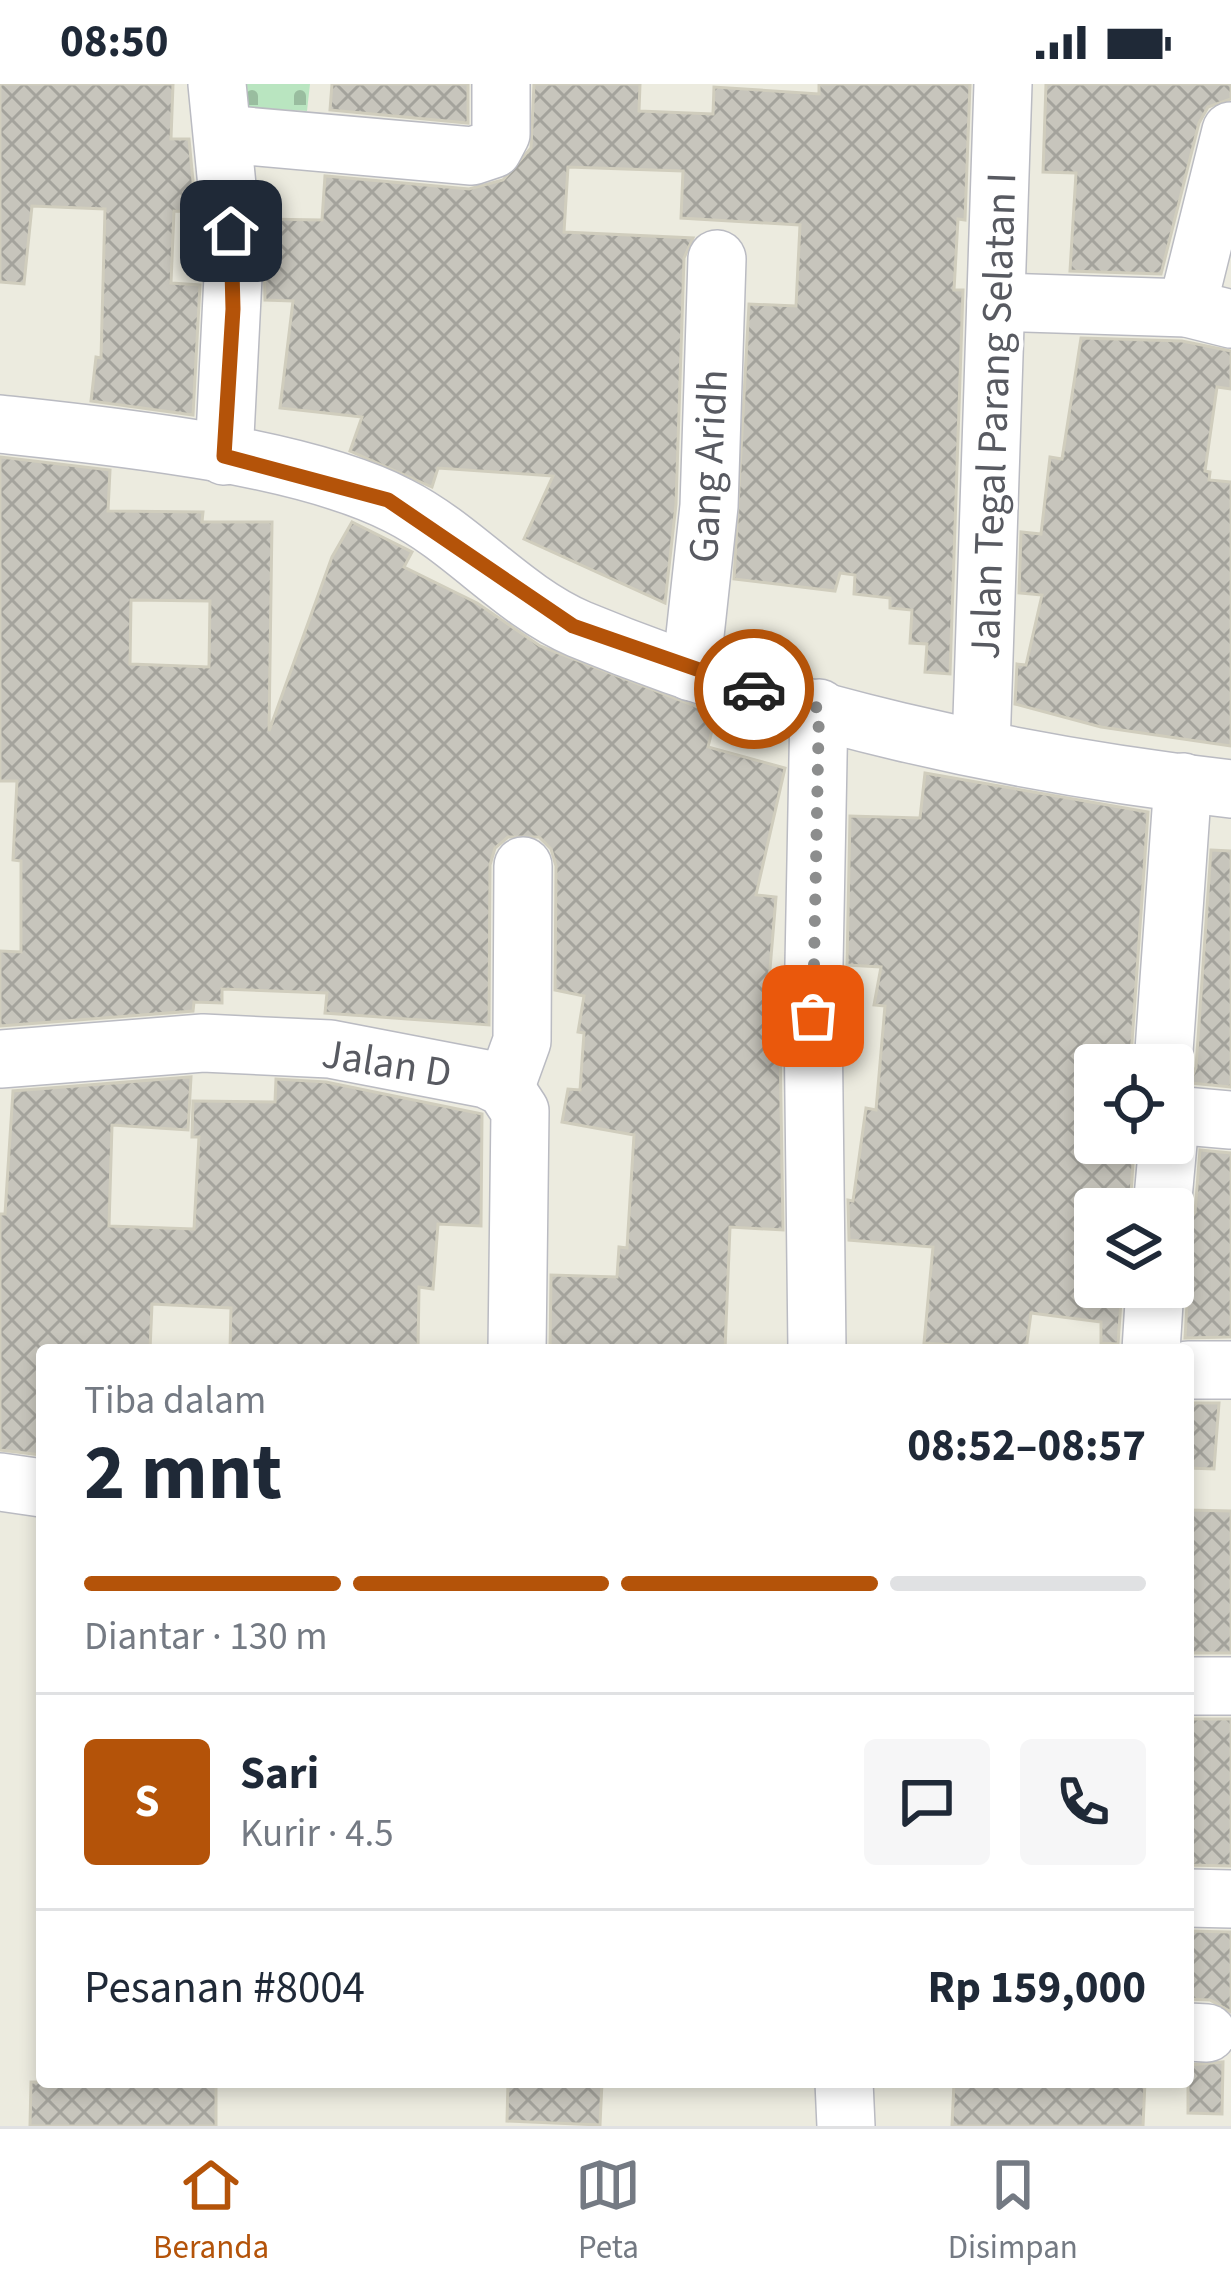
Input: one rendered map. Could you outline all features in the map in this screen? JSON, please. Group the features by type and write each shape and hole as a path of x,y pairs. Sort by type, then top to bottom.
{"street":[{"path":"224,456 234,257 220,109 472,156 493,149 501,134 501,84"},
{"name":"Jalan Tegal Parang Selatan I","path":"981,748 1003,84"},
{"path":"996,302 1209,314 1231,130"},
{"name":"Gang Aridh","path":"692,672 709,506 717,260"},
{"path":"0,424 224,456 388,500 573,626 692,672 981,748 1207,786 1166,1044"},
{"path":"817,1344 813,1016 819,708"},
{"path":"505,1088 522,1041 524,866"},
{"name":"Jalan D","path":"0,1059 203,1043 308,1048 486,1078 505,1088 520,1111 522,1148 517,1344"},
{"path":"1194,1116 1231,1120"},
{"path":"1151,1344 1154,1308"},
{"path":"1194,1370 1231,1370"},
{"path":"0,1482 36,1487"},
{"path":"1194,1686 1231,1687"},
{"path":"1194,1898 1231,1899"},
{"path":"844,2088 846,2126"}],"green space":[{"path":"229,84 310,84 307,111 233,106"}],"building":[{"path":"0,84 173,84 171,139 189,139 196,212 174,211 171,283 200,285 193,415 91,401 96,357 101,358 105,209 32,206 24,284 0,282"},
{"path":"332,84 468,84 468,123 330,110"},
{"path":"534,84 640,84 639,111 713,114 714,87 819,94 819,84 970,84 965,220 958,219 954,290 963,290 950,674 925,672 927,644 910,643 912,610 890,608 890,598 854,594 855,575 840,573 835,591 734,579 749,304 796,306 800,225 681,218 683,171 568,167 564,232 693,238 684,258 676,504 665,603 524,539 553,476 438,468 432,487 350,451 362,417 280,408 293,301 265,300 263,219 322,220 325,176 469,189 503,180 531,148"},
{"path":"1046,84 1231,84 1231,99 1208,107 1199,123 1161,274 1070,271 1076,173 1043,172"},
{"path":"1081,338 1182,341 1231,351 1231,389 1217,387 1205,471 1210,472 1209,480 1231,482 1231,746 1101,727 1015,704 1017,664 1026,665 1042,595 1019,593 1021,532 1041,534 1050,457 1062,459"},
{"path":"0,457 110,470 108,511 203,512 202,522 272,522 269,731 332,557 352,522 412,552 404,567 477,603 540,646 716,714 708,747 785,768 756,895 776,897 764,1041 780,1042 783,1230 730,1227 725,1344 550,1344 551,1275 617,1277 619,1247 627,1248 634,1135 562,1122 568,1089 580,1090 584,1033 578,1032 584,996 555,990 556,866 551,849 539,837 508,837 495,848 490,865 489,1025 325,1013 327,993 222,989 222,1003 194,1002 193,1011 0,1026 0,951 21,952 21,861 13,860 17,781 0,781","holes":["131,600 210,601 209,667 130,664"]},
{"path":"925,773 1148,812 1132,1044 1074,1044 1074,1164 1133,1164 1131,1188 1074,1188 1074,1308 1121,1308 1118,1344 1101,1343 1101,1322 1031,1313 1027,1344 924,1343 933,1247 849,1240 848,1200 853,1201 866,1108 876,1110 885,1006 874,1005 881,967 847,965 850,816 920,818"},
{"path":"1211,850 1231,851 1231,1087 1194,1083"},
{"path":"191,1077 188,1130 112,1125 109,1226 194,1229 199,1137 192,1137 193,1101 275,1102 276,1079 326,1082 482,1114 481,1226 438,1224 433,1289 419,1287 418,1344 230,1344 231,1308 152,1304 150,1344 36,1344 36,1454 0,1450 0,1214 5,1214 13,1091"},
{"path":"1200,1150 1231,1153 1231,1337 1185,1338 1187,1308 1194,1308"},
{"path":"1194,1403 1219,1403 1214,1469 1194,1468"},
{"path":"1194,1510 1231,1511 1231,1653 1194,1653"},
{"path":"1194,1719 1231,1719 1231,1866 1194,1865"},
{"path":"1194,1931 1231,1932 1231,2012 1210,2000 1194,1999"},
{"path":"1223,2062 1222,2114 1188,2113 1194,2064"},
{"path":"31,2082 36,2082 36,2088 216,2088 216,2126 30,2126"},
{"path":"508,2088 602,2088 600,2125 507,2121"},
{"path":"954,2088 1145,2088 1143,2126 952,2126"}],"way so far":[{"path":"754,689 819,708 813,1016"}],"route":[{"path":"231,231 233,309 224,456 388,500 573,626 692,672 754,689"}]}
